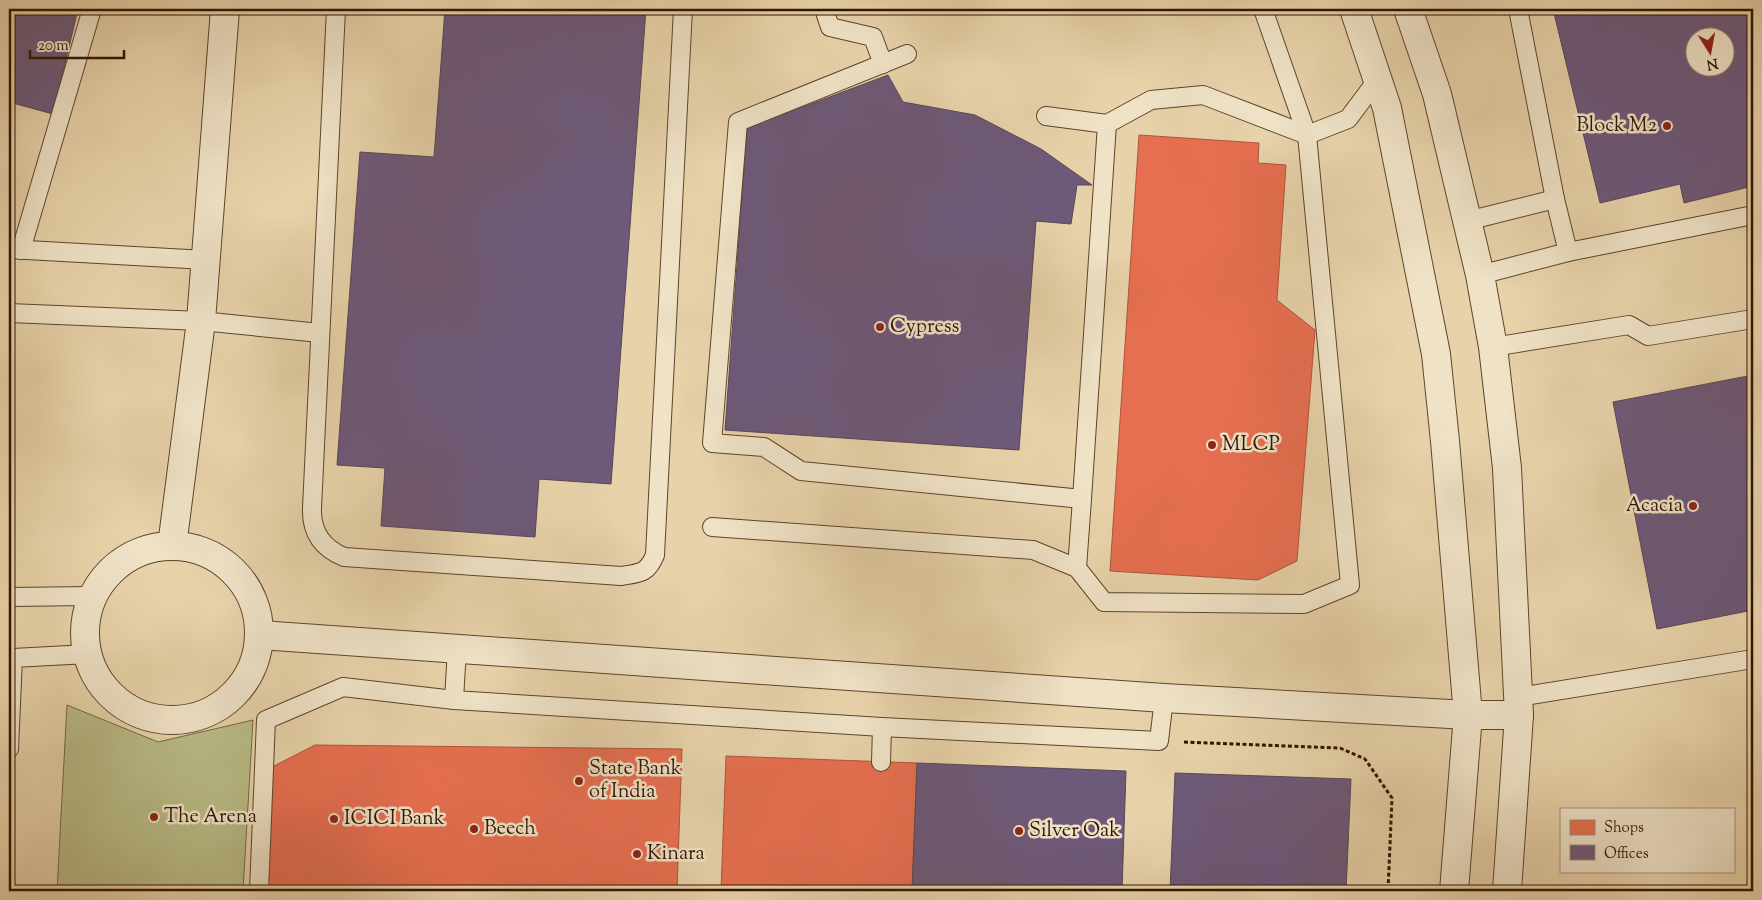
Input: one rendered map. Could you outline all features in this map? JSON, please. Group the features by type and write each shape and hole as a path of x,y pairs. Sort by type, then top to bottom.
{"street":[{"path":"172,546 201,321 225,9"},
{"path":"1354,9 1387,108 1436,354 1468,714 1454,891"},
{"path":"1408,9 1437,94 1480,275 1493,347 1507,468 1519,706 1507,891"},
{"path":"172,546 200,550 224,563 244,583 256,608 260,635 255,662 241,687 221,706 195,717 168,720 140,714 117,700 98,679 88,654 85,631 91,596 120,563 144,550 172,546"},
{"path":"260,635 1164,698 1468,714 1519,706"}],"lane":[{"path":"92,9 15,249 206,260"},
{"path":"336,9 312,520 314,531 327,548 344,557 621,576 638,573 650,567 655,555 682,9"},
{"path":"824,9 830,27 873,37 883,64"},
{"path":"712,527 1033,550 1077,568 1104,602 1304,604 1350,584 1307,135 1263,9"},
{"path":"1518,9 1555,199 1568,252"},
{"path":"907,54 738,122 712,443 764,448 801,471 1082,500"},
{"path":"1046,116 1107,124 1150,100 1203,95 1307,135 1348,120 1378,79"},
{"path":"1077,568 1107,124"},
{"path":"1467,221 1555,199"},
{"path":"1480,275 1568,252 1753,215"},
{"path":"9,313 201,321 320,333"},
{"path":"1493,347 1628,325 1648,336 1753,318"},
{"path":"9,597 91,596"},
{"path":"454,700 457,648"},
{"path":"9,749 11,658 88,654"},
{"path":"1519,706 1753,659"},
{"path":"259,891 266,720 343,687 454,700 882,727 1159,741 1164,698"},
{"path":"881,762 882,727"}],"path":[{"path":"1159,741 1340,748 1365,759 1392,798 1388,891"}],"green space":[{"name":"The Arena","path":"67,705 158,742 253,720 243,891 57,891"}],"building: Shops":[{"name":"MLCP","path":"1139,135 1259,143 1258,163 1286,165 1277,300 1315,330 1297,561 1258,580 1110,571"},
{"name":"Beech","path":"315,745 682,749 677,891 265,891 272,767"},
{"path":"726,756 917,763 912,891 721,891"}],"building: Offices":[{"path":"9,9 78,9 53,114 9,102"},
{"path":"445,9 646,9 611,484 539,479 535,537 381,526 385,468 337,465 360,152 434,157"},
{"name":"Block M2","path":"1553,9 1753,9 1753,186 1684,203 1680,184 1600,203"},
{"name":"Cypress","path":"888,75 903,102 975,115 1041,149 1092,185 1077,185 1071,224 1036,221 1019,450 725,430 747,128"},
{"name":"Acacia","path":"1753,375 1753,610 1657,629 1613,402"},
{"name":"Silver Oak","path":"917,763 1126,771 1122,891 912,891"},
{"name":"Silver Oak","path":"1175,773 1351,779 1346,891 1170,891"}],"place":[{"name":"Block M2","path":"1667,126"},
{"name":"Cypress","path":"880,327"},
{"name":"MLCP","path":"1212,445"},
{"name":"Acacia","path":"1693,506"},
{"name":"State Bank of India","path":"579,781"},
{"name":"The Arena","path":"154,817"},
{"name":"ICICI Bank","path":"334,819"},
{"name":"Beech","path":"474,829"},
{"name":"Silver Oak","path":"1019,831"},
{"name":"Kinara","path":"637,854"}]}
